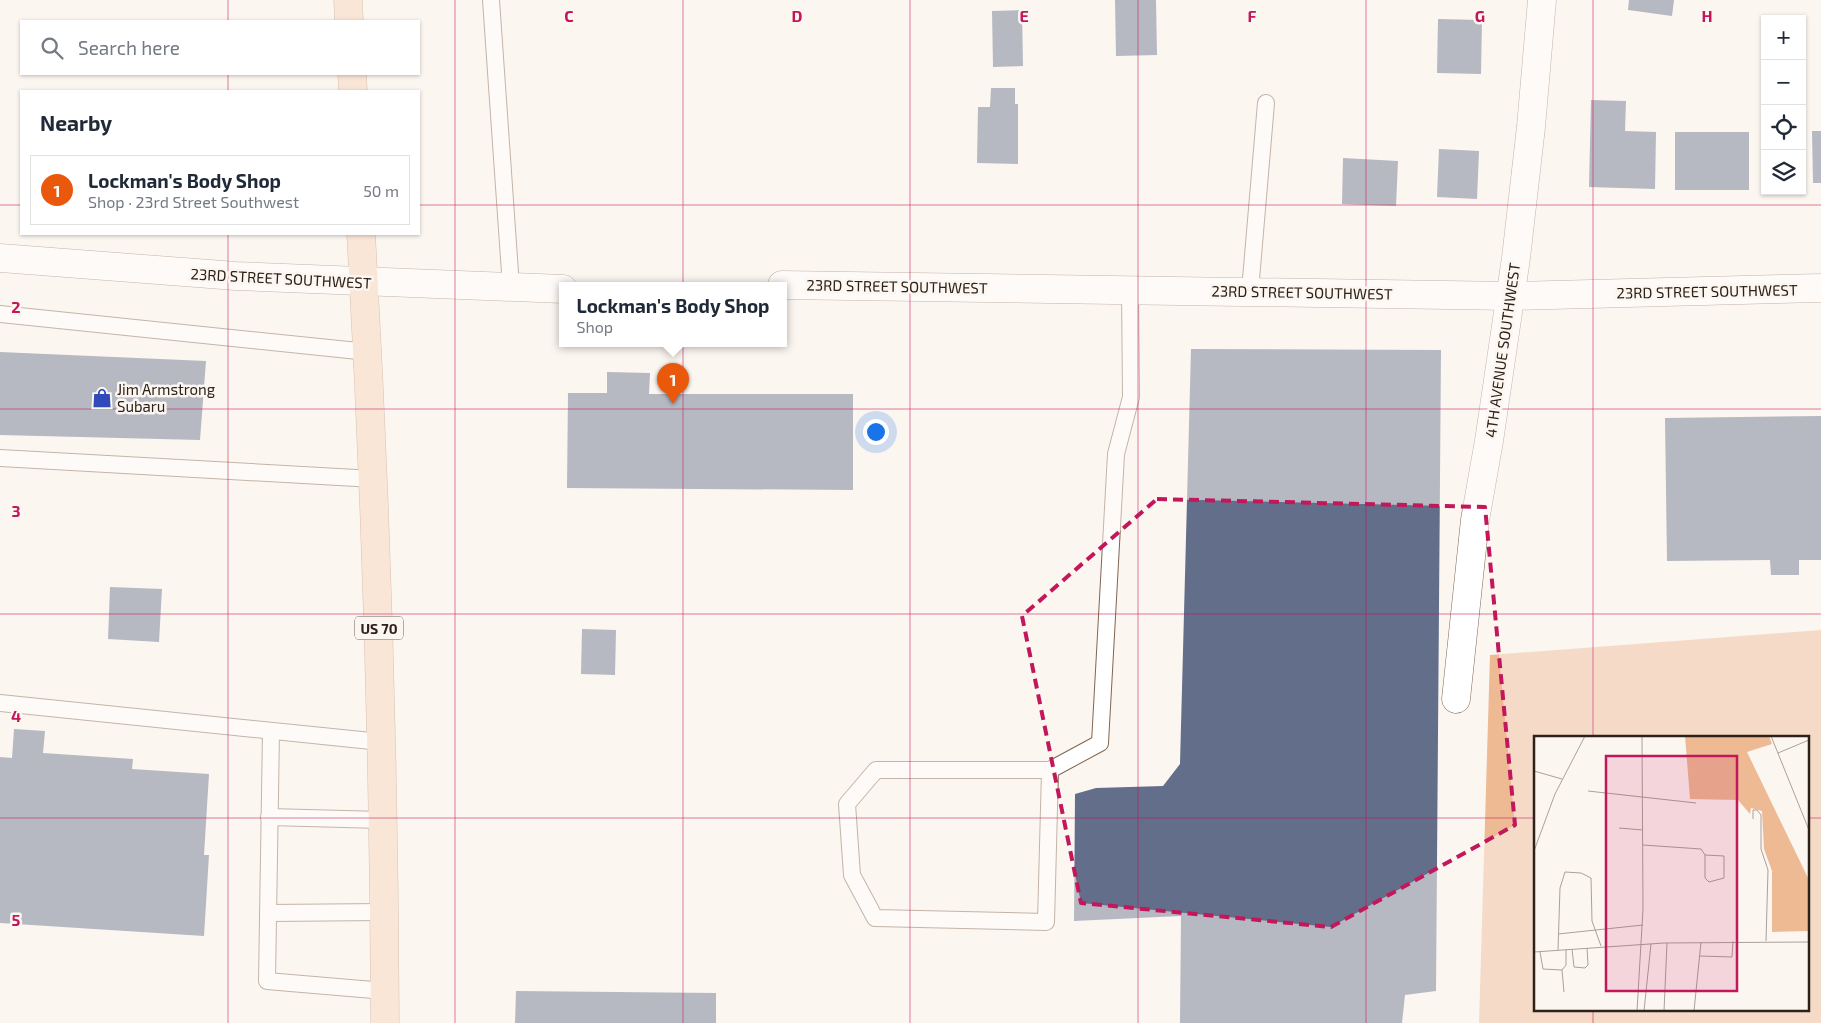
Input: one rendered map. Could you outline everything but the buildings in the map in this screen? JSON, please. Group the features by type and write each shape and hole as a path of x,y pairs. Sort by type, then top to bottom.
{"main road":[{"path":"348,0 349,20"},
{"path":"352,75 353,90"},
{"name":"US 70","path":"361,235 374,478 381,742 385,1023"}],"street":[{"name":"4TH AVENUE SOUTHWEST","path":"1456,699 1475,520 1489,441 1507,311 1511,296 1531,127 1542,0"},
{"name":"23RD STREET SOUTHWEST","path":"0,258 236,276 364,283 559,289"},
{"name":"23RD STREET SOUTHWEST","path":"787,285 1511,296 1821,288"}],"lane":[{"path":"491,0 512,287"},
{"path":"1250,291 1266,103"},
{"path":"1050,770 1046,922 875,918 852,875 847,804 876,770 1050,770 1100,743 1116,454 1131,397 1130,289"},
{"path":"0,314 368,352"},
{"path":"0,458 374,478"},
{"path":"0,703 381,742"},
{"path":"271,731 266,981 385,991"},
{"path":"269,817 382,820"},
{"path":"268,913 384,912"}],"highlighted area":[{"path":"1157,499 1485,507 1515,825 1331,927 1081,903 1022,616"}],"shaded area":[{"path":"1821,630 1821,1023 1479,1023 1490,655"}],"place":[{"name":"Jim Armstrong Subaru","path":"102,398"},
{"name":"Lockman's Body Shop","path":"673,404"}]}
